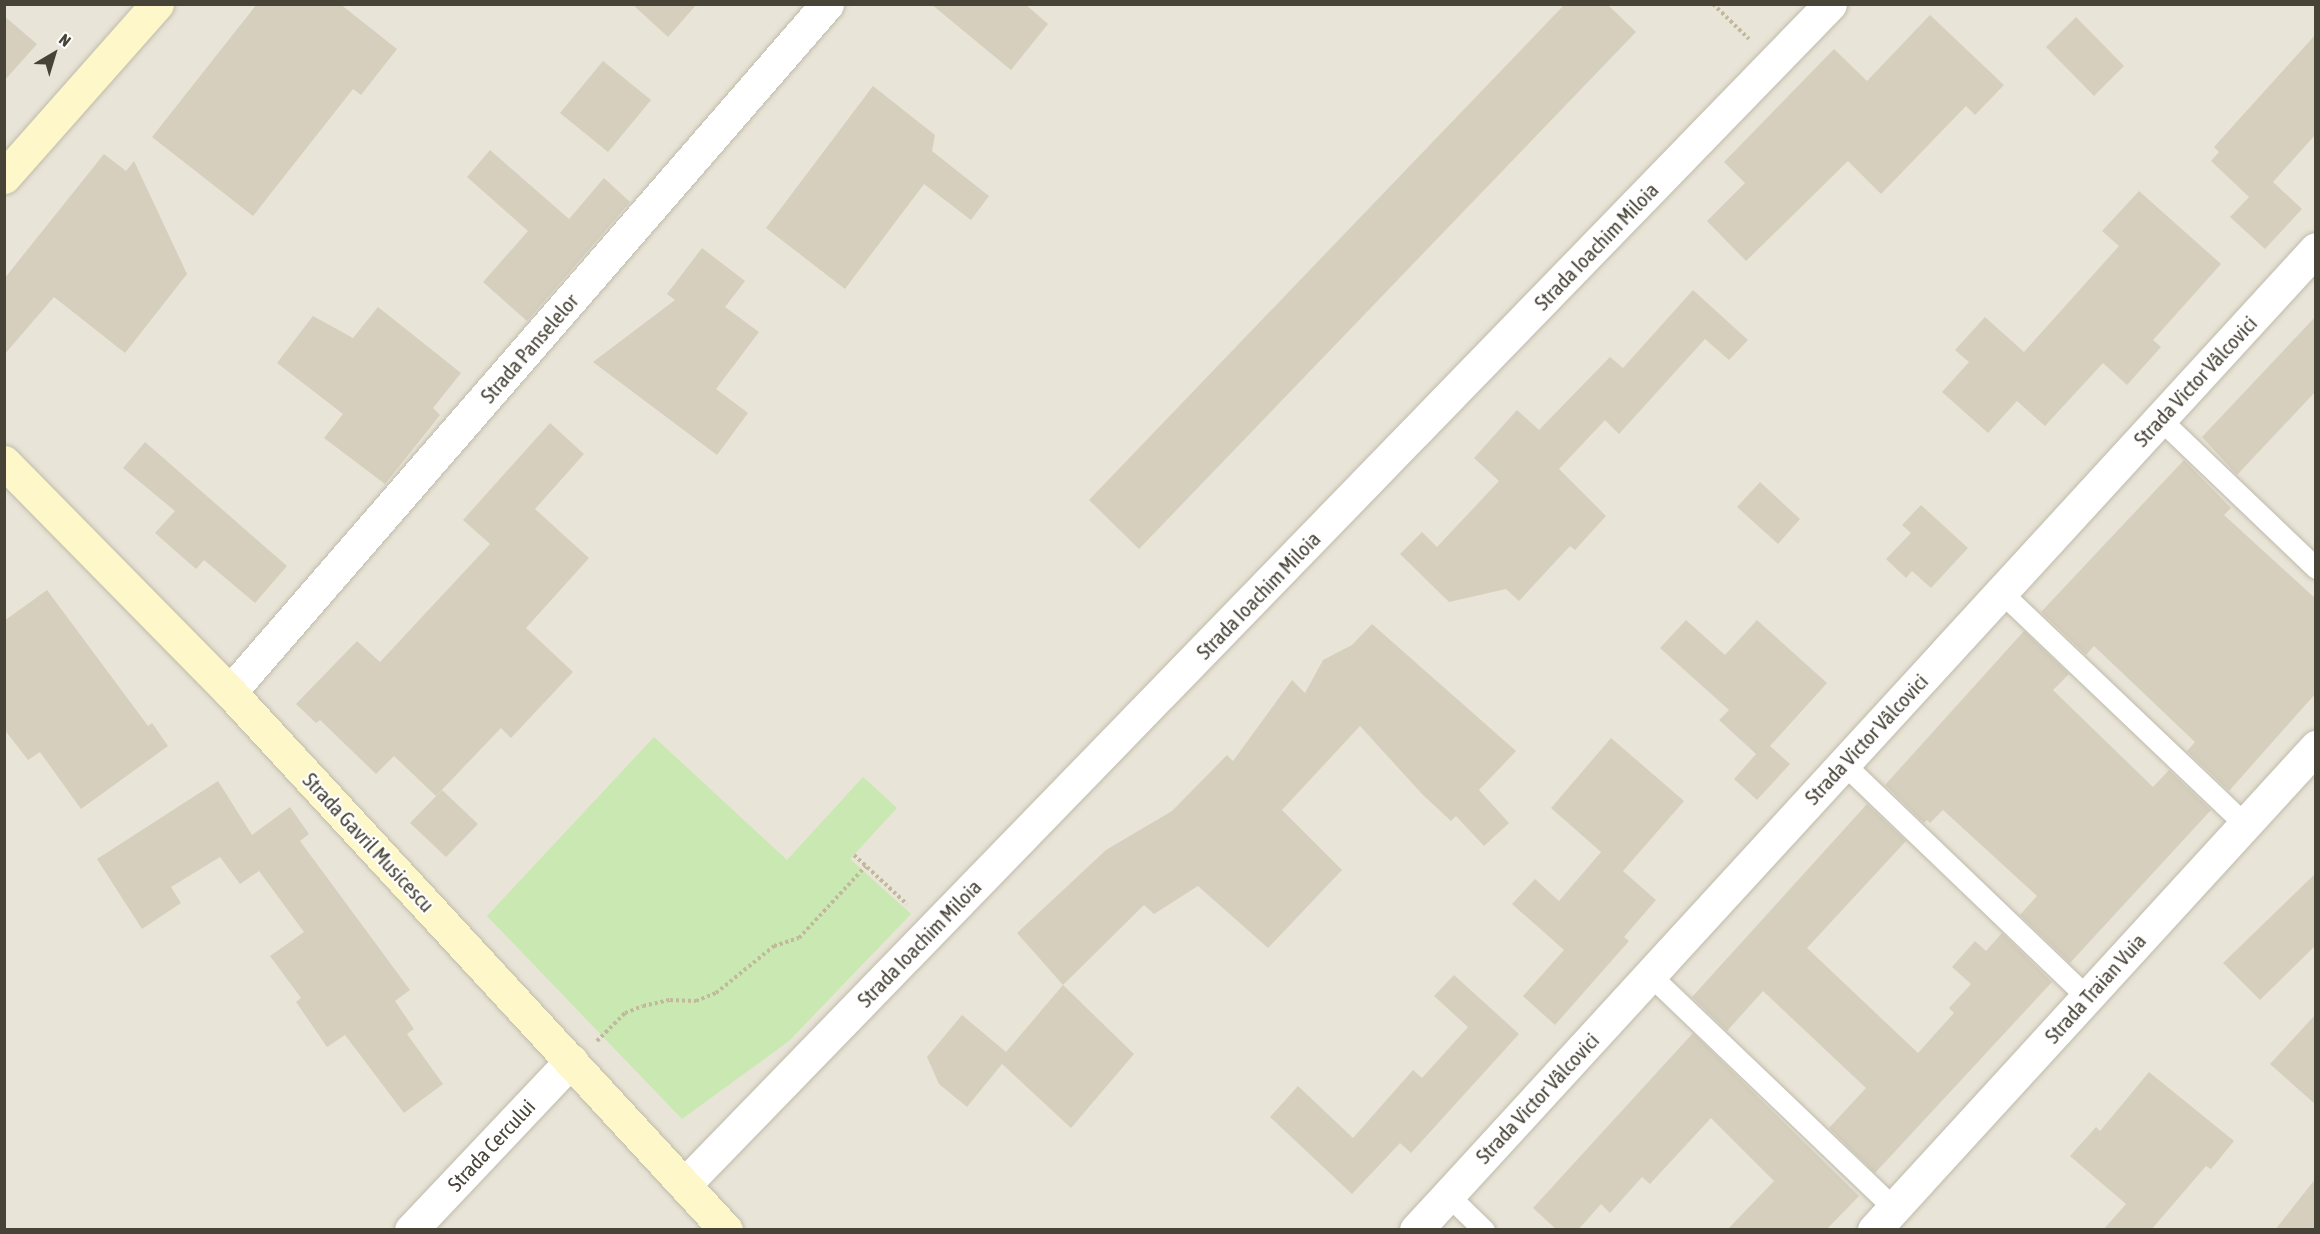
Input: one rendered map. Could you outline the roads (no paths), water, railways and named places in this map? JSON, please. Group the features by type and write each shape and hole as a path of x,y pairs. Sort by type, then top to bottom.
{"street":[{"path":"4,177 156,4"},
{"name":"Strada Panselelor","path":"230,692 828,4"},
{"name":"Strada Ioachim Miloia","path":"684,1184 1830,4"},
{"name":"Strada Victor Vâlcovici","path":"1416,1230 2316,249"},
{"name":"Strada Gavril Musicescu","path":"4,462 582,1053 684,1184 726,1230"},
{"name":"Strada Traian Vuia","path":"1884,1219 2316,747"},
{"name":"Strada Cercului","path":"411,1230 582,1053"}],"lane":[{"path":"2160,419 2316,568"},
{"path":"2001,592 2245,824"},
{"path":"1844,764 2087,997"},
{"path":"1650,975 1884,1219"},
{"path":"1448,1195 1484,1230"}]}
